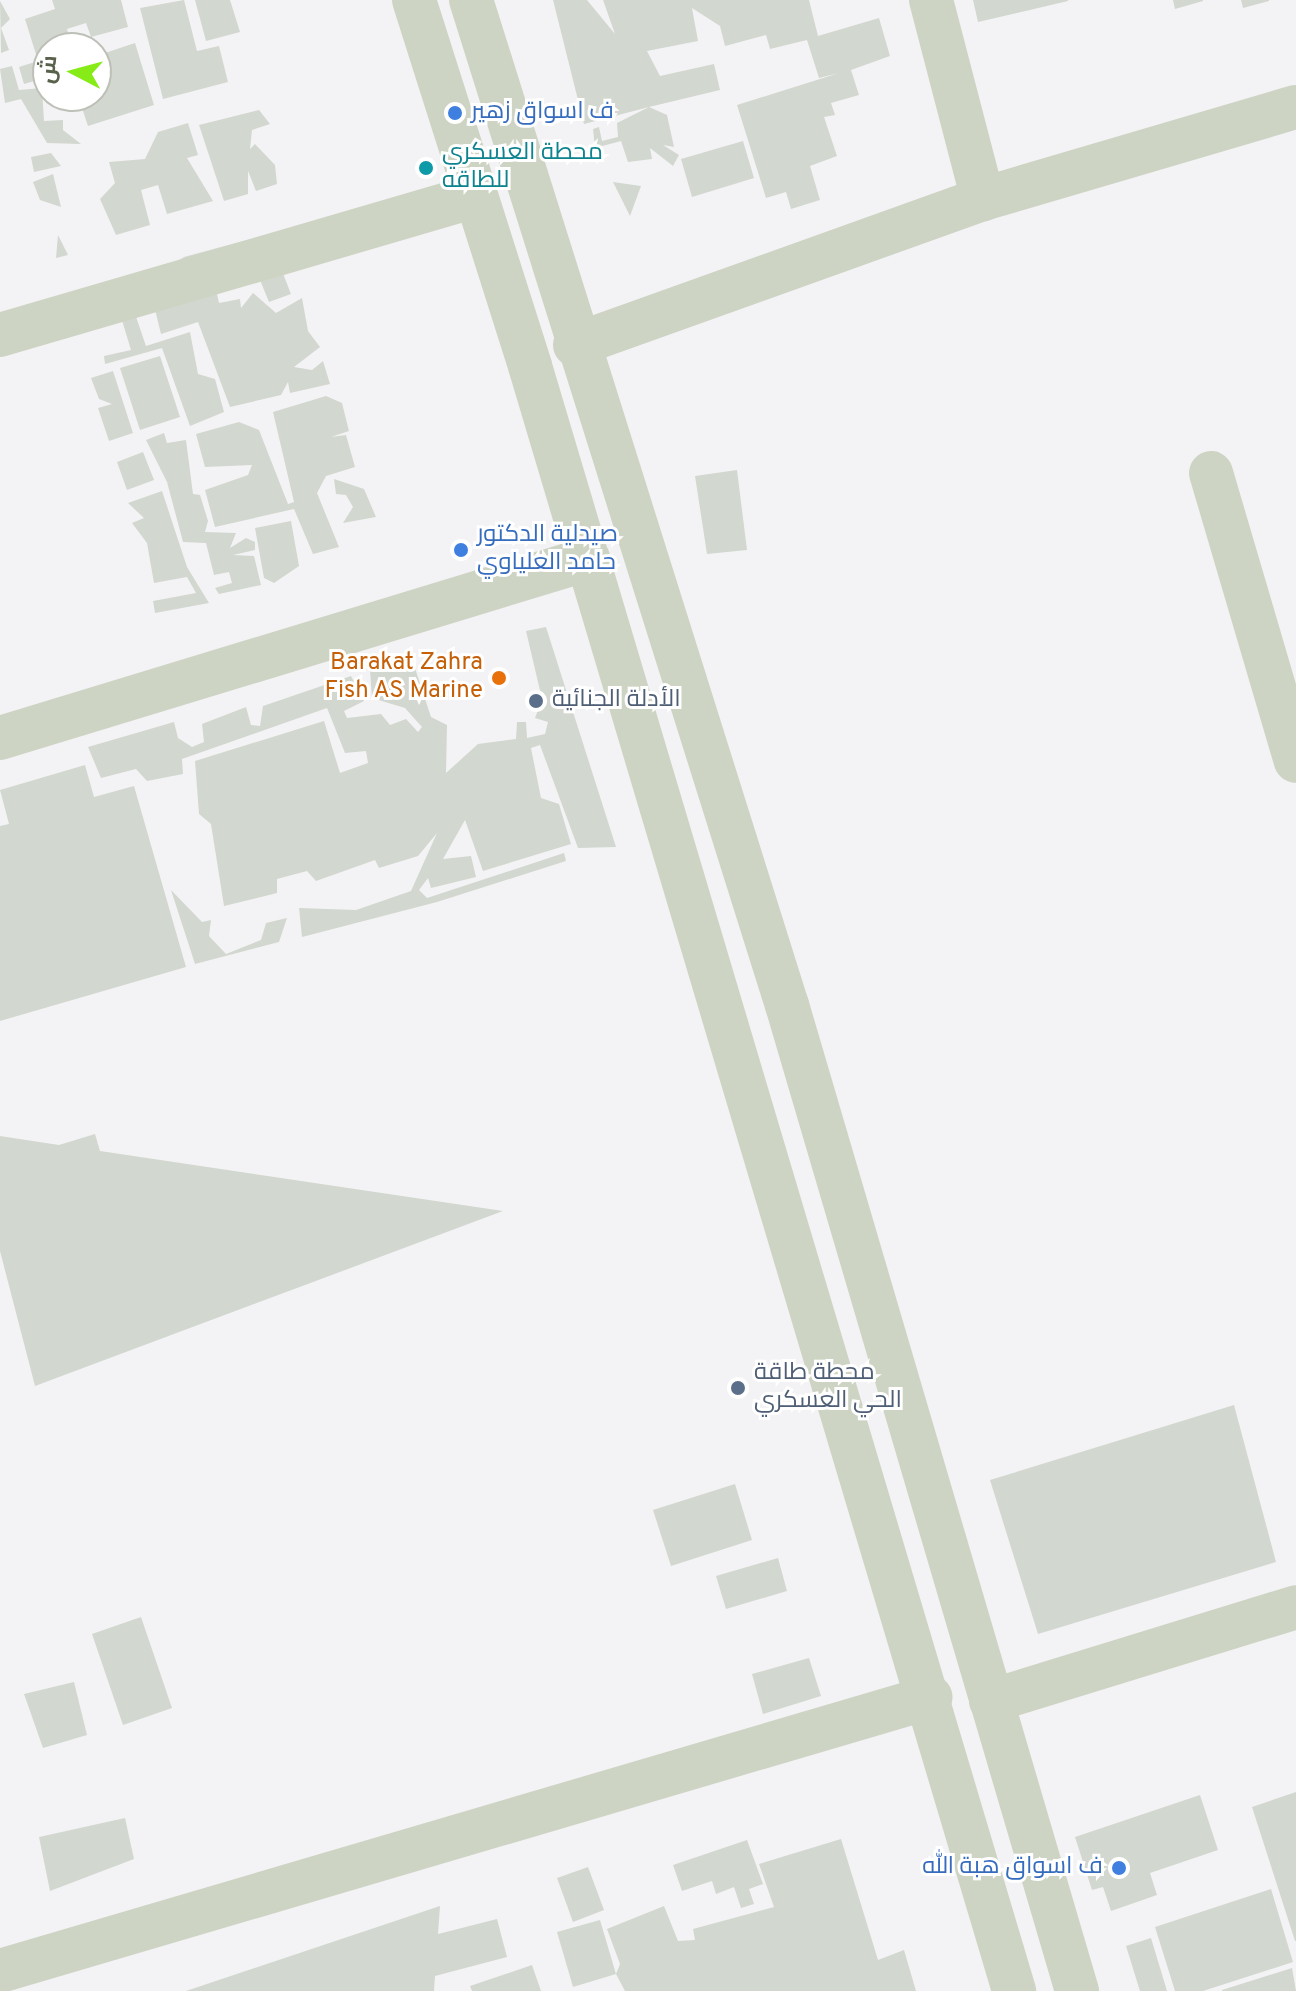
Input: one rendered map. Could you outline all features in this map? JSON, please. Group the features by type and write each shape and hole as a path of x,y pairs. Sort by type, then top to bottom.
{"street":[{"path":"414,0 472,197 588,559 931,1697 1014,1991"},
{"path":"471,0 575,345 787,1005 1077,1991"},
{"path":"931,0 983,199"},
{"path":"575,345 983,199 1296,107"},
{"path":"3,322 472,197"},
{"path":"1211,473 1296,761"},
{"path":"0,738 588,559"},
{"path":"991,1701 1296,1607"},
{"path":"0,1971 931,1697"}],"building":[{"path":"52,0 121,0 128,27 110,32 89,32 86,23 67,29 68,32 32,32 32,42 25,19 55,9"},
{"path":"184,0 197,51 219,46 228,82 163,99 140,8"},
{"path":"195,0 230,0 240,32 206,41"},
{"path":"553,0 587,0 615,34 603,0 809,0 818,36 879,18 890,56 851,70 859,95 831,103 835,115 824,117 837,156 810,166 820,200 791,209 786,192 766,198 737,105 839,73 819,78 807,40 770,49 766,35 725,46 720,26 692,8 698,41 647,51 660,76 714,64 720,90 584,124"},
{"path":"973,0 1068,0 1068,1 978,22"},
{"path":"1173,0 1203,0 1203,1 1175,9"},
{"path":"1241,0 1269,0 1269,1 1243,8"},
{"path":"0,1 10,19 1,28 9,50 1,53"},
{"path":"135,43 154,105 88,126 83,112 112,112 112,51"},
{"path":"32,63 32,82 24,84 19,67"},
{"path":"12,66 19,90 32,89 32,112 43,112 44,121 63,120 63,130 81,144 47,143 21,99 5,103 0,69"},
{"path":"649,107 667,115 674,147 663,145 679,155 673,166 650,148 652,159 628,162 621,141 595,148 593,129 599,127 602,141 618,137 617,123"},
{"path":"259,110 270,124 252,130 250,149 255,144 275,165 277,184 256,191 248,171 248,194 224,201 199,125"},
{"path":"188,123 198,155 187,158 213,201 167,214 158,185 141,190 150,225 116,235 100,199 115,183 109,162 145,159 158,132"},
{"path":"743,141 754,178 692,197 681,159"},
{"path":"51,153 61,166 34,172 31,157"},
{"path":"53,174 61,207 40,200 33,182"},
{"path":"613,182 641,186 630,216"},
{"path":"280,231 275,253 291,294 269,302 260,280 214,281 219,303 240,299 241,308 253,293 276,313 302,298 308,331 320,347 294,367 312,370 323,361 330,384 290,393 288,382 281,395 230,407 198,322 161,334 148,281 184,257"},
{"path":"58,235 68,255 56,258"},
{"path":"132,305 146,346 190,332 198,374 215,379 224,412 190,426 162,348 105,364 104,356 131,350 121,317"},
{"path":"160,356 180,417 140,430 120,368"},
{"path":"113,371 133,433 109,441 98,408 112,404 99,399 91,378"},
{"path":"326,396 342,403 349,431 331,437 346,435 355,467 326,476 317,493 339,547 313,554 294,509 215,527 205,490 248,475 252,465 205,467 196,434 239,422 259,430 288,504 294,502 273,412"},
{"path":"164,433 167,443 186,440 193,494 200,495 208,521 205,532 236,533 230,548 246,538 255,542 255,550 233,555 254,556 261,585 219,594 215,588 232,583 229,572 214,575 206,543 183,542 167,482 146,440"},
{"path":"143,452 154,480 127,490 117,462"},
{"path":"737,470 747,550 707,554 695,476"},
{"path":"334,479 364,489 376,517 343,523 353,507 346,495 336,494"},
{"path":"162,491 187,567 209,603 155,613 153,601 196,593 187,577 154,583 147,543 132,523 144,518 128,503"},
{"path":"291,521 299,566 274,583 264,578 255,528"},
{"path":"546,627 616,847 578,848 540,745 531,748 541,798 559,804 571,844 483,871 465,820 443,859 471,856 476,877 431,888 428,878 419,890 427,898 564,853 566,861 437,902 302,937 299,908 356,910 411,891 437,833 418,856 379,868 375,860 316,881 307,871 277,879 277,893 224,906 211,824 199,814 195,761 324,721 340,773 368,763 366,751 345,753 327,708 182,759 183,774 147,781 136,769 101,778 88,747 174,722 178,738 192,747 204,742 202,724 246,707 251,725 260,726 263,706 351,676 364,701 344,711 347,718 381,714 390,725 406,719 418,732 422,727 405,708 372,698 370,670 414,665 431,717 447,725 446,773 478,744 516,739 517,722 526,722 527,738 545,734 548,722 535,718 542,699 526,631"},
{"path":"85,765 94,797 134,786 186,967 0,1021 0,826 9,824 0,790"},
{"path":"171,890 202,922 211,920 209,936 226,954 261,940 266,923 287,918 279,942 195,964"},
{"path":"95,1134 100,1151 503,1211 35,1386 0,1251 0,1136 59,1145"},
{"path":"1234,1405 1276,1562 1038,1634 990,1480"},
{"path":"735,1484 752,1540 671,1566 653,1510"},
{"path":"778,1558 787,1591 726,1609 716,1576"},
{"path":"141,1617 172,1708 123,1725 92,1634"},
{"path":"809,1658 821,1696 763,1714 752,1674"},
{"path":"74,1682 87,1735 43,1748 24,1694"},
{"path":"1296,1792 1296,1941 1295,1941 1252,1807"},
{"path":"1200,1795 1218,1850 1150,1873 1157,1895 1111,1911 1103,1887 1092,1890 1075,1837"},
{"path":"125,1818 134,1859 50,1891 39,1837"},
{"path":"841,1839 878,1960 904,1950 916,1991 625,1991 616,1974 620,1964 607,1929 664,1906 678,1941 695,1940 693,1929 774,1907 759,1864"},
{"path":"747,1840 763,1884 749,1889 754,1904 741,1908 734,1887 716,1894 712,1881 682,1891 673,1865"},
{"path":"588,1867 604,1910 573,1922 557,1878"},
{"path":"1271,1889 1293,1962 1203,1991 1175,1991 1155,1927"},
{"path":"440,1906 438,1934 497,1919 507,1957 435,1976 434,1991 186,1991"},
{"path":"600,1920 616,1974 573,1987 557,1932"},
{"path":"1151,1938 1167,1991 1140,1991 1126,1946"},
{"path":"532,1965 541,1991 472,1991 470,1986"},
{"path":"1292,1968 1296,1991 1222,1991 1222,1990"}],"place":[{"name":"ف اسواق زهير","path":"455,113"},
{"name":"محطة العسكري للطاقه","path":"426,168"},
{"name":"صيدلية الدكتور حامد العلياوي","path":"461,550"},
{"name":"Barakat Zahra Fish AS Marine","path":"499,678"},
{"name":"الأدلة الجنائية","path":"536,701"},
{"name":"محطة طاقة الحي العسكري","path":"738,1388"},
{"name":"ف اسواق هبة الله","path":"1119,1868"}]}
